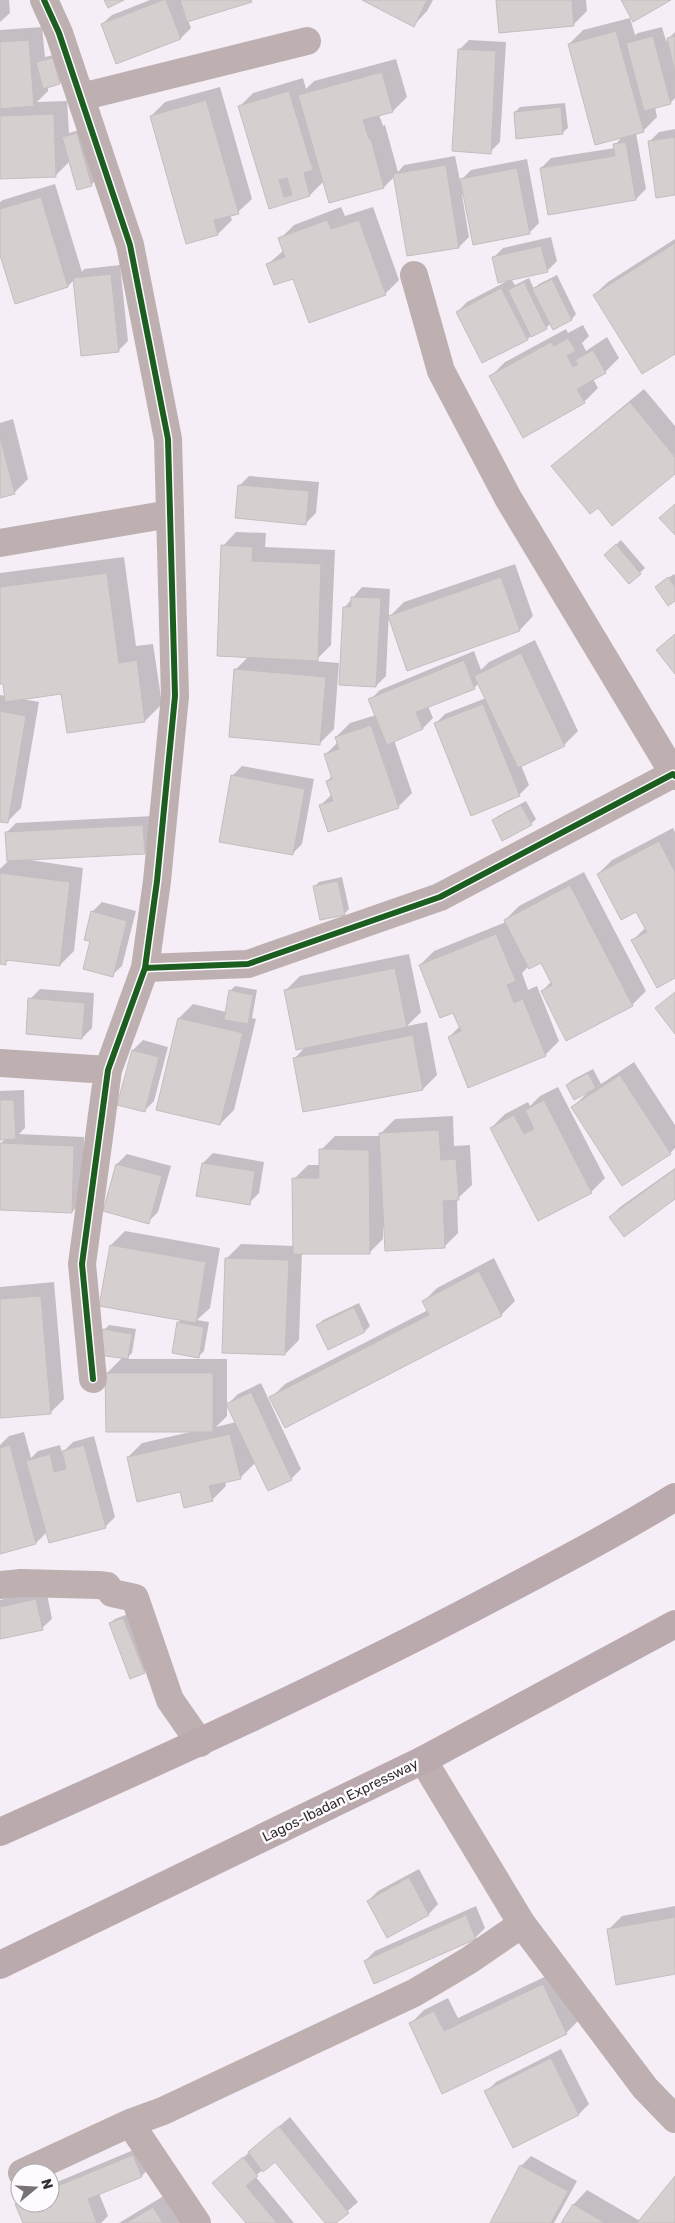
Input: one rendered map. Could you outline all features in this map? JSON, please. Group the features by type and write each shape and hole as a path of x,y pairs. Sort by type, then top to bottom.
{"highway":[{"path":"0,1832 200,1743 445,1623 632,1524 675,1496"},
{"name":"Lagos-Ibadan Expressway","path":"0,1965 422,1760 675,1624"}],"street":[{"path":"44,0 59,33 130,245 168,439 175,696 157,881 145,968 108,1070 82,1264 93,1379"},
{"path":"81,97 307,41"},
{"path":"145,968 248,964 440,896 674,775 508,498 441,371 414,275"},
{"path":"0,543 170,514"},
{"path":"0,1063 108,1070"},
{"path":"0,1586 21,1583 98,1585 107,1586 112,1593 135,1598 170,1700 200,1743"},
{"path":"422,1760 522,1924 645,2088 675,2119"},
{"path":"43,2163 130,2123 163,2111 414,1993 468,1961 522,1924"},
{"path":"130,2123 197,2223"}],"building":[{"path":"104,0 124,0 108,8"},
{"path":"166,0 181,39 116,64 101,24"},
{"path":"180,0 251,0 252,2 187,22"},
{"path":"362,0 427,0 414,27"},
{"path":"496,0 572,0 574,26 499,33"},
{"path":"621,0 671,0 633,22"},
{"path":"616,31 644,132 595,145 568,44"},
{"path":"653,36 671,104 644,111 626,43"},
{"path":"675,36 675,73 667,38"},
{"path":"29,40 34,106 0,109 0,42"},
{"path":"458,49 496,51 491,154 452,151"},
{"path":"53,58 60,84 43,89 36,62"},
{"path":"382,72 393,112 363,120 369,139 371,139 384,188 329,203 298,95"},
{"path":"289,91 313,170 304,173 310,196 269,209 238,106","holes":["287,178 292,195 284,197 279,180"]},
{"path":"206,100 239,214 214,220 218,235 186,244 150,116"},
{"path":"561,107 563,134 516,139 514,112"},
{"path":"54,114 56,177 0,179 0,116"},
{"path":"77,133 92,186 77,190 62,137"},
{"path":"675,137 675,195 656,198 648,141"},
{"path":"626,142 636,200 548,215 540,168 615,156 613,144"},
{"path":"446,165 459,248 407,256 393,174"},
{"path":"517,168 530,234 473,245 460,179"},
{"path":"41,197 68,287 15,304 0,255 0,209"},
{"path":"327,220 331,229 359,220 386,295 309,323 293,279 274,285 266,264 285,257 278,238"},
{"path":"675,243 675,354 642,374 593,295"},
{"path":"541,246 548,272 498,283 492,257"},
{"path":"111,274 119,352 81,356 73,278"},
{"path":"552,279 572,320 553,330 532,289"},
{"path":"524,282 547,329 531,337 508,290"},
{"path":"501,288 528,340 482,363 456,312"},
{"path":"568,338 576,351 567,356 573,367 578,364 575,360 593,350 606,373 577,389 585,403 523,438 489,376 551,342 554,346"},
{"path":"630,402 675,457 675,474 612,526 598,508 590,514 551,466"},
{"path":"0,437 15,494 0,498"},
{"path":"238,485 309,491 306,525 235,518"},
{"path":"675,504 675,535 659,518"},
{"path":"616,544 641,574 629,584 604,555"},
{"path":"221,545 253,547 252,561 321,564 318,661 217,656"},
{"path":"107,573 119,663 137,660 145,722 67,733 61,694 5,702 3,684 0,684 0,587"},
{"path":"501,577 520,631 407,671 388,616"},
{"path":"668,577 675,587 675,601 668,606 655,587"},
{"path":"351,597 381,598 376,687 339,685 343,607 351,607"},
{"path":"675,634 675,674 656,650"},
{"path":"521,653 565,746 518,768 474,676"},
{"path":"464,660 475,689 416,712 423,729 387,745 368,699"},
{"path":"234,669 326,677 320,745 229,737"},
{"path":"483,704 520,796 471,816 434,723"},
{"path":"0,711 26,716 8,823 0,822"},
{"path":"371,725 399,808 328,832 319,805 333,801 326,781 332,779 324,754 339,749 335,737"},
{"path":"231,775 305,789 293,855 219,842"},
{"path":"521,805 532,825 502,841 492,820"},
{"path":"143,825 145,854 7,861 5,832"},
{"path":"659,841 675,872 675,978 657,988 631,940 647,932 636,912 621,920 597,874"},
{"path":"0,873 70,882 60,966 6,960 6,965 0,964"},
{"path":"338,881 345,915 320,920 313,886"},
{"path":"570,885 633,1006 566,1041 541,991 552,985 541,963 529,969 504,920"},
{"path":"91,911 127,921 113,977 83,969 90,941 84,940"},
{"path":"496,934 516,981 507,985 514,1003 523,999 546,1056 468,1088 448,1037 461,1031 453,1013 440,1018 419,965"},
{"path":"395,968 407,1027 296,1050 284,990"},
{"path":"229,990 253,995 248,1024 224,1020"},
{"path":"675,992 675,1034 655,1008"},
{"path":"28,998 85,1003 82,1039 26,1034"},
{"path":"178,1018 243,1033 220,1125 156,1110"},
{"path":"413,1035 423,1090 303,1112 293,1058"},
{"path":"132,1050 159,1057 145,1112 117,1105"},
{"path":"588,1073 596,1088 574,1100 566,1085"},
{"path":"620,1075 671,1154 622,1186 571,1107"},
{"path":"0,1100 14,1100 16,1139 0,1140"},
{"path":"544,1100 592,1193 538,1221 490,1128 514,1115 524,1134 534,1129 525,1110"},
{"path":"439,1130 441,1160 456,1159 459,1200 443,1201 445,1248 385,1251 379,1133"},
{"path":"0,1143 74,1146 72,1213 0,1210"},
{"path":"319,1149 369,1150 370,1254 293,1254 292,1178 319,1178"},
{"path":"202,1163 255,1171 250,1205 196,1196"},
{"path":"116,1164 162,1176 149,1224 103,1211"},
{"path":"675,1169 675,1199 624,1237 609,1217"},
{"path":"110,1245 206,1262 196,1323 99,1306"},
{"path":"225,1258 289,1260 285,1355 222,1353"},
{"path":"479,1271 502,1316 285,1428 269,1397 429,1315 422,1301"},
{"path":"41,1296 51,1414 0,1418 0,1299"},
{"path":"354,1307 365,1332 328,1350 316,1325"},
{"path":"177,1322 204,1327 199,1358 172,1353"},
{"path":"103,1329 132,1334 128,1359 98,1355"},
{"path":"105,1373 213,1373 213,1432 106,1432"},
{"path":"251,1392 292,1480 268,1491 226,1404"},
{"path":"230,1434 241,1479 209,1486 213,1501 184,1508 180,1492 137,1502 127,1457"},
{"path":"10,1445 36,1544 0,1554 0,1448"},
{"path":"84,1445 106,1528 49,1543 26,1461 50,1454 54,1472 66,1469 62,1451"},
{"path":"36,1599 43,1630 0,1639 0,1607"},
{"path":"123,1618 145,1673 130,1679 109,1623"},
{"path":"409,1877 429,1915 387,1938 367,1901"},
{"path":"466,1915 476,1939 374,1984 364,1961"},
{"path":"675,1917 675,1974 616,1985 607,1929"},
{"path":"543,1984 567,2034 442,2094 409,2023 434,2011 444,2031"},
{"path":"551,2058 579,2115 513,2148 484,2091"},
{"path":"279,2126 349,2213 336,2223 325,2223 275,2162 263,2172 248,2152"},
{"path":"133,2155 142,2177 88,2199 97,2223 23,2223 19,2213 60,2213 60,2185"},
{"path":"243,2157 258,2176 246,2186 277,2223 246,2223 212,2183"},
{"path":"520,2165 568,2191 551,2223 490,2223"},
{"path":"675,2176 675,2223 637,2223"},
{"path":"573,2204 605,2223 561,2223"},
{"path":"153,2207 163,2223 126,2223"}],"cycle path":[{"path":"44,0 59,33 130,245 168,439 175,696 157,881 145,968 108,1070 82,1264 93,1379"},
{"path":"145,968 248,964 440,897 673,774 675,776"}]}
